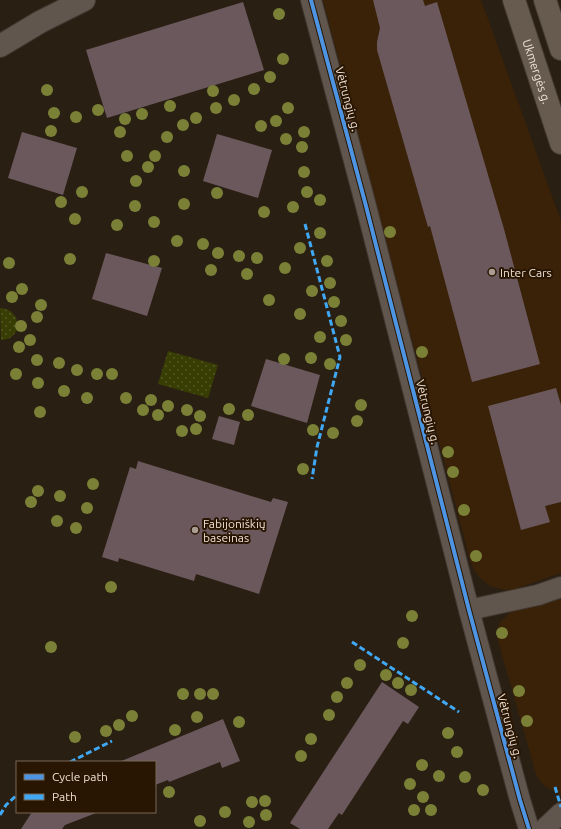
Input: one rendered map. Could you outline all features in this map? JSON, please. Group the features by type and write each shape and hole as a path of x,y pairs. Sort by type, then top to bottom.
{"highway":[{"name":"Ukmergės g.","path":"514,0 561,143"},
{"path":"545,0 561,49"}],"main road":[{"path":"0,46 40,22 84,0"}],"street":[{"name":"Vėtrungių g.","path":"311,0 366,206 469,610 529,829"},
{"path":"469,610 538,595 561,587"},
{"path":"544,829 561,813"}],"shaded area":[{"path":"323,0 481,0 561,221 561,573 515,589 505,590 492,587 482,580 475,572 470,560"},
{"path":"561,594 561,795 545,786 536,774 497,637 500,622 513,610"}],"green space":[{"path":"0,308 10,311 17,319 18,324 15,334 10,338 1,340"},
{"path":"168,351 218,365 208,398 158,384"}],"building":[{"path":"373,0 423,0 425,6 437,2 504,229 540,364 472,382 430,226 428,227 377,50 380,28"},
{"path":"243,2 264,70 107,118 86,50"},
{"path":"22,132 77,148 63,195 8,178"},
{"path":"217,134 272,150 258,198 203,181"},
{"path":"106,253 162,268 147,316 92,299"},
{"path":"266,359 320,375 307,423 251,406"},
{"path":"556,388 561,405 561,502 545,506 550,522 521,530 488,406"},
{"path":"219,416 240,422 234,445 212,439"},
{"name":"Fabijoniškių baseinas","path":"138,461 271,502 273,498 288,502 259,594 196,574 194,581 119,558 118,562 102,557 130,467 136,469"},
{"path":"382,682 419,707 408,724 403,721 342,815 339,813 328,829 300,829 290,823"},
{"path":"223,719 240,761 222,768 220,762 169,782 168,780 156,785 156,761 121,761"},
{"path":"31,813 96,813 65,825 62,829 21,829"}],"marked path":[{"path":"305,224 340,357 317,447 312,479"},
{"path":"352,642 459,712"},
{"path":"72,761 112,741"},
{"path":"555,787 561,807"},
{"path":"0,815 6,805 16,796"}],"cycle path":[{"path":"311,0 366,206 469,610 529,829"}],"place":[{"name":"Inter Cars","path":"492,272"},
{"name":"Fabijoniškių baseinas","path":"195,530"}]}
